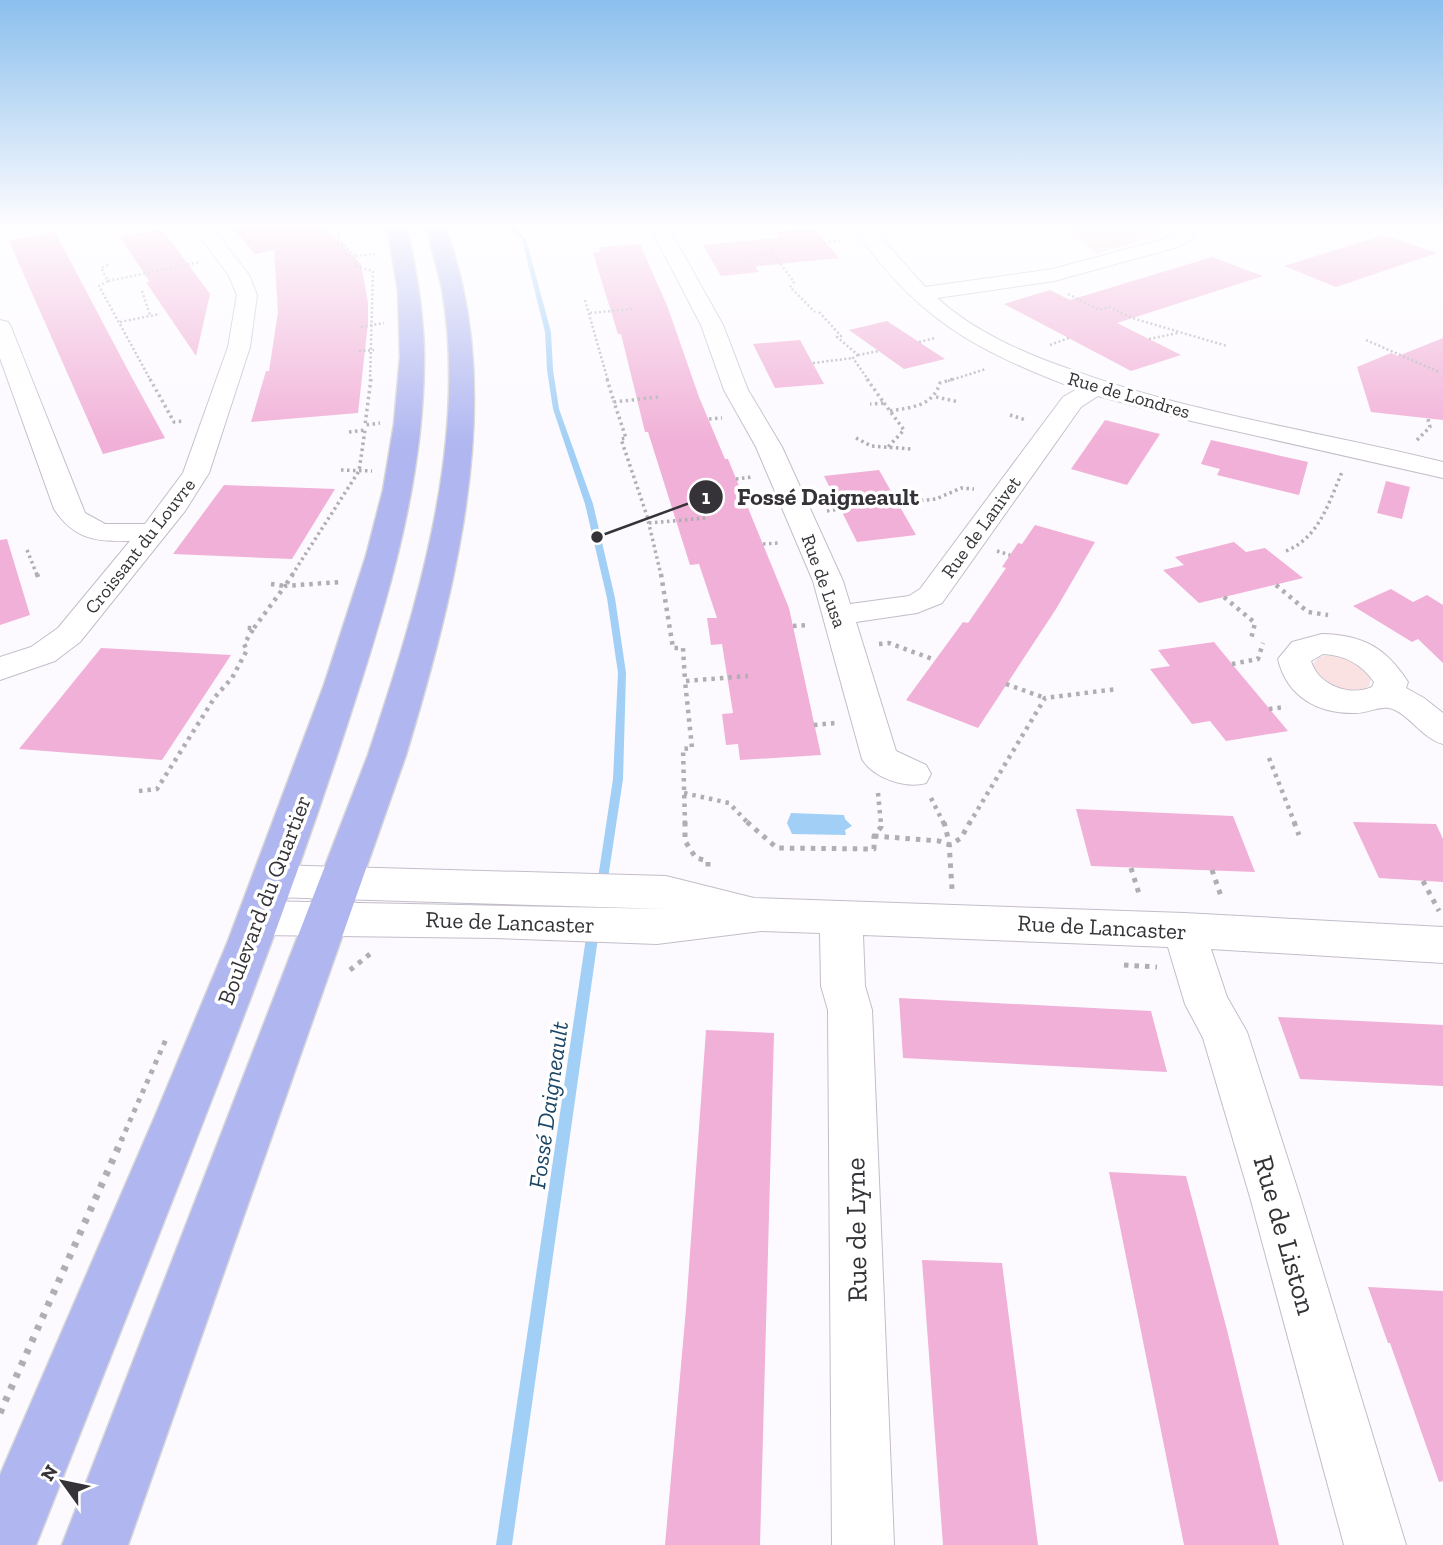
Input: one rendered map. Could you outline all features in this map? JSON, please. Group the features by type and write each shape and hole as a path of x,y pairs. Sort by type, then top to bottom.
{"main road":[{"name":"Boulevard du Quartier","path":"3,1545 120,1269 266,899 354,650 382,552 401,461 412,346 410,299"},
{"path":"95,1545 410,687 437,579 451,501 458,428 460,361 453,299"}],"street":[{"name":"Croissant du Louvre","path":"0,669 43,654 60,643 84,618 153,532 196,473 239,347 245,299"},
{"name":"Rue de Lusa","path":"698,299 710,321 736,390 769,447 828,581 880,759 913,774"},
{"name":"Rue de Londres","path":"926,299 979,338 1026,361 1094,388 1191,414 1443,470"},
{"path":"0,327 68,509 75,521 87,528 101,531 153,532"},
{"name":"Rue de Lanivet","path":"843,631 917,604 931,596 1072,402 1094,388"},
{"path":"1388,693 1412,706 1443,732"},
{"name":"Rue de Lancaster","path":"266,899 500,903 657,928 702,899 761,914 841,917 1205,918 1442,930"},
{"name":"Rue de Lyne","path":"841,917 843,986 850,1010 863,1545"},
{"name":"Rue de Liston","path":"1205,918 1207,1004 1224,1032 1275,1197 1375,1545"}],"path":[{"path":"107,299 174,422 187,421"},
{"path":"145,299 150,315"},
{"path":"139,791 157,789 215,697 232,678 247,650 244,644 254,628 285,586 324,522 334,513 359,471 373,350 374,299"},
{"path":"800,299 817,312 841,336 837,337 858,355"},
{"path":"1078,299 1099,310 1109,307 1132,318 1227,346"},
{"path":"585,300 626,438 621,439 649,523 667,595 673,649 683,648 692,748 683,749 685,841 696,858 708,861 702,899"},
{"path":"590,313 633,309"},
{"path":"120,322 160,314"},
{"path":"388,333 389,323"},
{"path":"361,327 375,326"},
{"path":"1149,339 1179,332"},
{"path":"1366,340 1439,372"},
{"path":"359,351 373,350"},
{"path":"813,363 853,358 879,351"},
{"path":"853,358 904,430 887,447"},
{"path":"890,411 930,403 936,397 940,383 997,366"},
{"path":"614,402 658,397"},
{"path":"936,397 959,402"},
{"path":"870,404 884,403"},
{"path":"379,435 382,412"},
{"path":"349,432 380,423"},
{"path":"856,438 871,446 911,449"},
{"path":"370,483 375,458"},
{"path":"341,470 373,471"},
{"path":"1286,551 1295,549 1307,539 1319,521 1343,471"},
{"path":"897,503 936,499 961,488 1005,495"},
{"path":"649,523 706,517"},
{"path":"27,550 38,577"},
{"path":"271,584 285,586 345,581 341,592"},
{"path":"1276,585 1308,612 1336,617"},
{"path":"1224,597 1255,623 1251,639"},
{"path":"243,628 254,628"},
{"path":"843,631 889,643 935,660"},
{"path":"1232,664 1258,659 1263,643"},
{"path":"685,681 748,676"},
{"path":"1006,684 1045,698 1117,689"},
{"path":"950,845 961,838 1045,698"},
{"path":"1269,758 1299,835"},
{"path":"913,774 943,813 950,845 952,894"},
{"path":"684,793 729,803 777,848 874,849 874,836 881,827 877,788"},
{"path":"874,836 939,841 950,845"},
{"path":"1131,868 1141,903"},
{"path":"1205,918 1212,870"},
{"path":"1423,881 1442,930"},
{"path":"0,1413 170,1028"}],"shaded area":[{"path":"1332,655 1361,665 1371,678 1369,686 1354,691 1325,681 1313,670 1313,664 1319,657"}],"water":[{"path":"791,813 844,815 852,826 845,830 846,835 792,834 787,823"}],"building":[{"path":"35,299 90,299 165,438 103,454"},
{"path":"158,299 209,299 196,356"},
{"path":"277,299 367,299 368,323 358,413 251,422 266,371 269,371 278,312"},
{"path":"607,299 664,299 699,397 725,459 728,459 789,608 821,755 740,760 738,744 726,745 722,714 733,713 722,644 711,645 707,618 717,618 699,564 690,565 648,432 645,432 621,334 618,334"},
{"path":"1020,299 1191,299 1117,323 1181,355 1131,371 1004,304"},
{"path":"887,321 945,359 904,369 849,330"},
{"path":"1443,338 1443,420 1371,412 1357,367 1391,353 1398,356"},
{"path":"800,340 824,384 775,388 753,344"},
{"path":"1105,420 1160,434 1127,485 1071,469"},
{"path":"1211,440 1308,462 1299,495 1217,475 1220,469 1201,464"},
{"path":"879,470 916,535 857,542 824,476"},
{"path":"1386,481 1410,487 1402,519 1377,513"},
{"path":"224,485 335,489 292,559 173,554"},
{"path":"1035,525 1095,542 1056,609 978,728 906,700 963,622 968,623 1006,568 1002,567 1018,543 1022,544"},
{"path":"7,539 30,615 0,625 0,540"},
{"path":"1234,542 1246,552 1265,548 1303,578 1199,603 1163,570 1184,565 1175,557"},
{"path":"1391,589 1413,602 1427,595 1443,605 1443,663 1418,639 1412,642 1353,606"},
{"path":"1214,642 1288,731 1226,741 1210,721 1192,724 1150,669 1170,666 1158,650"},
{"path":"101,648 231,655 162,760 19,749"},
{"path":"1076,809 1233,816 1255,872 1091,866"},
{"path":"1353,822 1436,824 1443,839 1443,882 1379,878"},
{"path":"899,998 1151,1011 1167,1072 903,1058"},
{"path":"1278,1017 1443,1025 1443,1086 1300,1079"},
{"path":"706,1030 774,1033 760,1545 665,1545 686,1309"},
{"path":"1109,1172 1186,1176 1227,1330 1279,1545 1184,1545"},
{"path":"922,1260 1002,1263 1038,1545 943,1545"},
{"path":"1368,1287 1443,1291 1443,1481 1439,1482"}],"waterway":[{"name":"Fossé Daigneault","path":"540,299 548,332 556,409 589,504 611,598 622,673 618,779 602,885"},
{"name":"Fossé Daigneault","path":"504,1545 593,931"}],"place":[{"name":"Fossé Daigneault","path":"597,537"}]}
